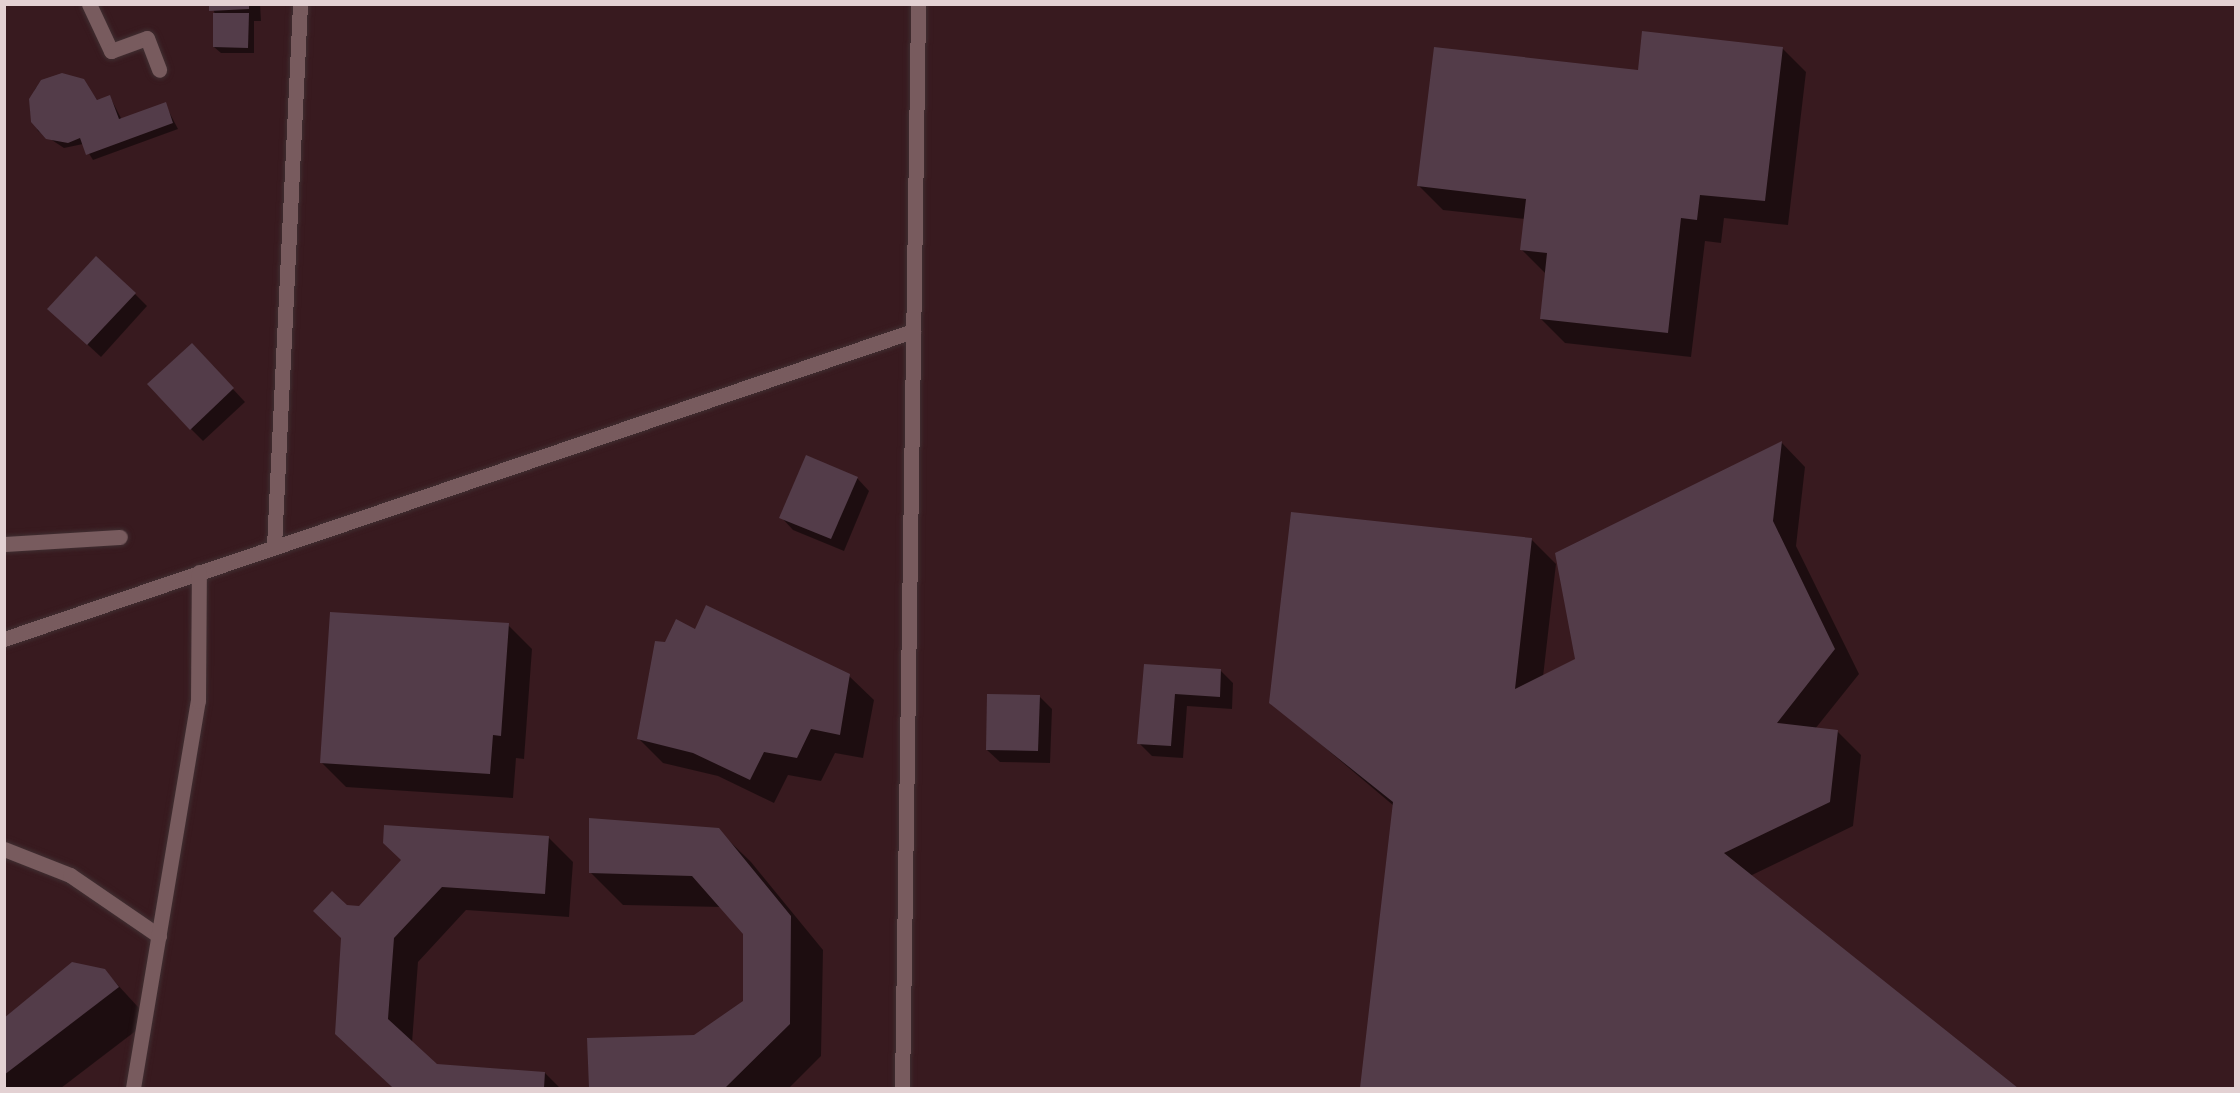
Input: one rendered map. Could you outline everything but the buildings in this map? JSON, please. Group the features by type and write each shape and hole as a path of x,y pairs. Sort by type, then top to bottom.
{"lane":[{"path":"90,4 111,51 147,38 159,70"},
{"path":"274,546 300,4"},
{"path":"902,1089 918,4"},
{"path":"4,639 913,331"},
{"path":"4,544 120,537"},
{"path":"134,1089 198,701 200,572"},
{"path":"4,849 70,875 159,936"}],"shaded area":[{"path":"5,5 2235,5 2235,1088 5,1088"}]}
